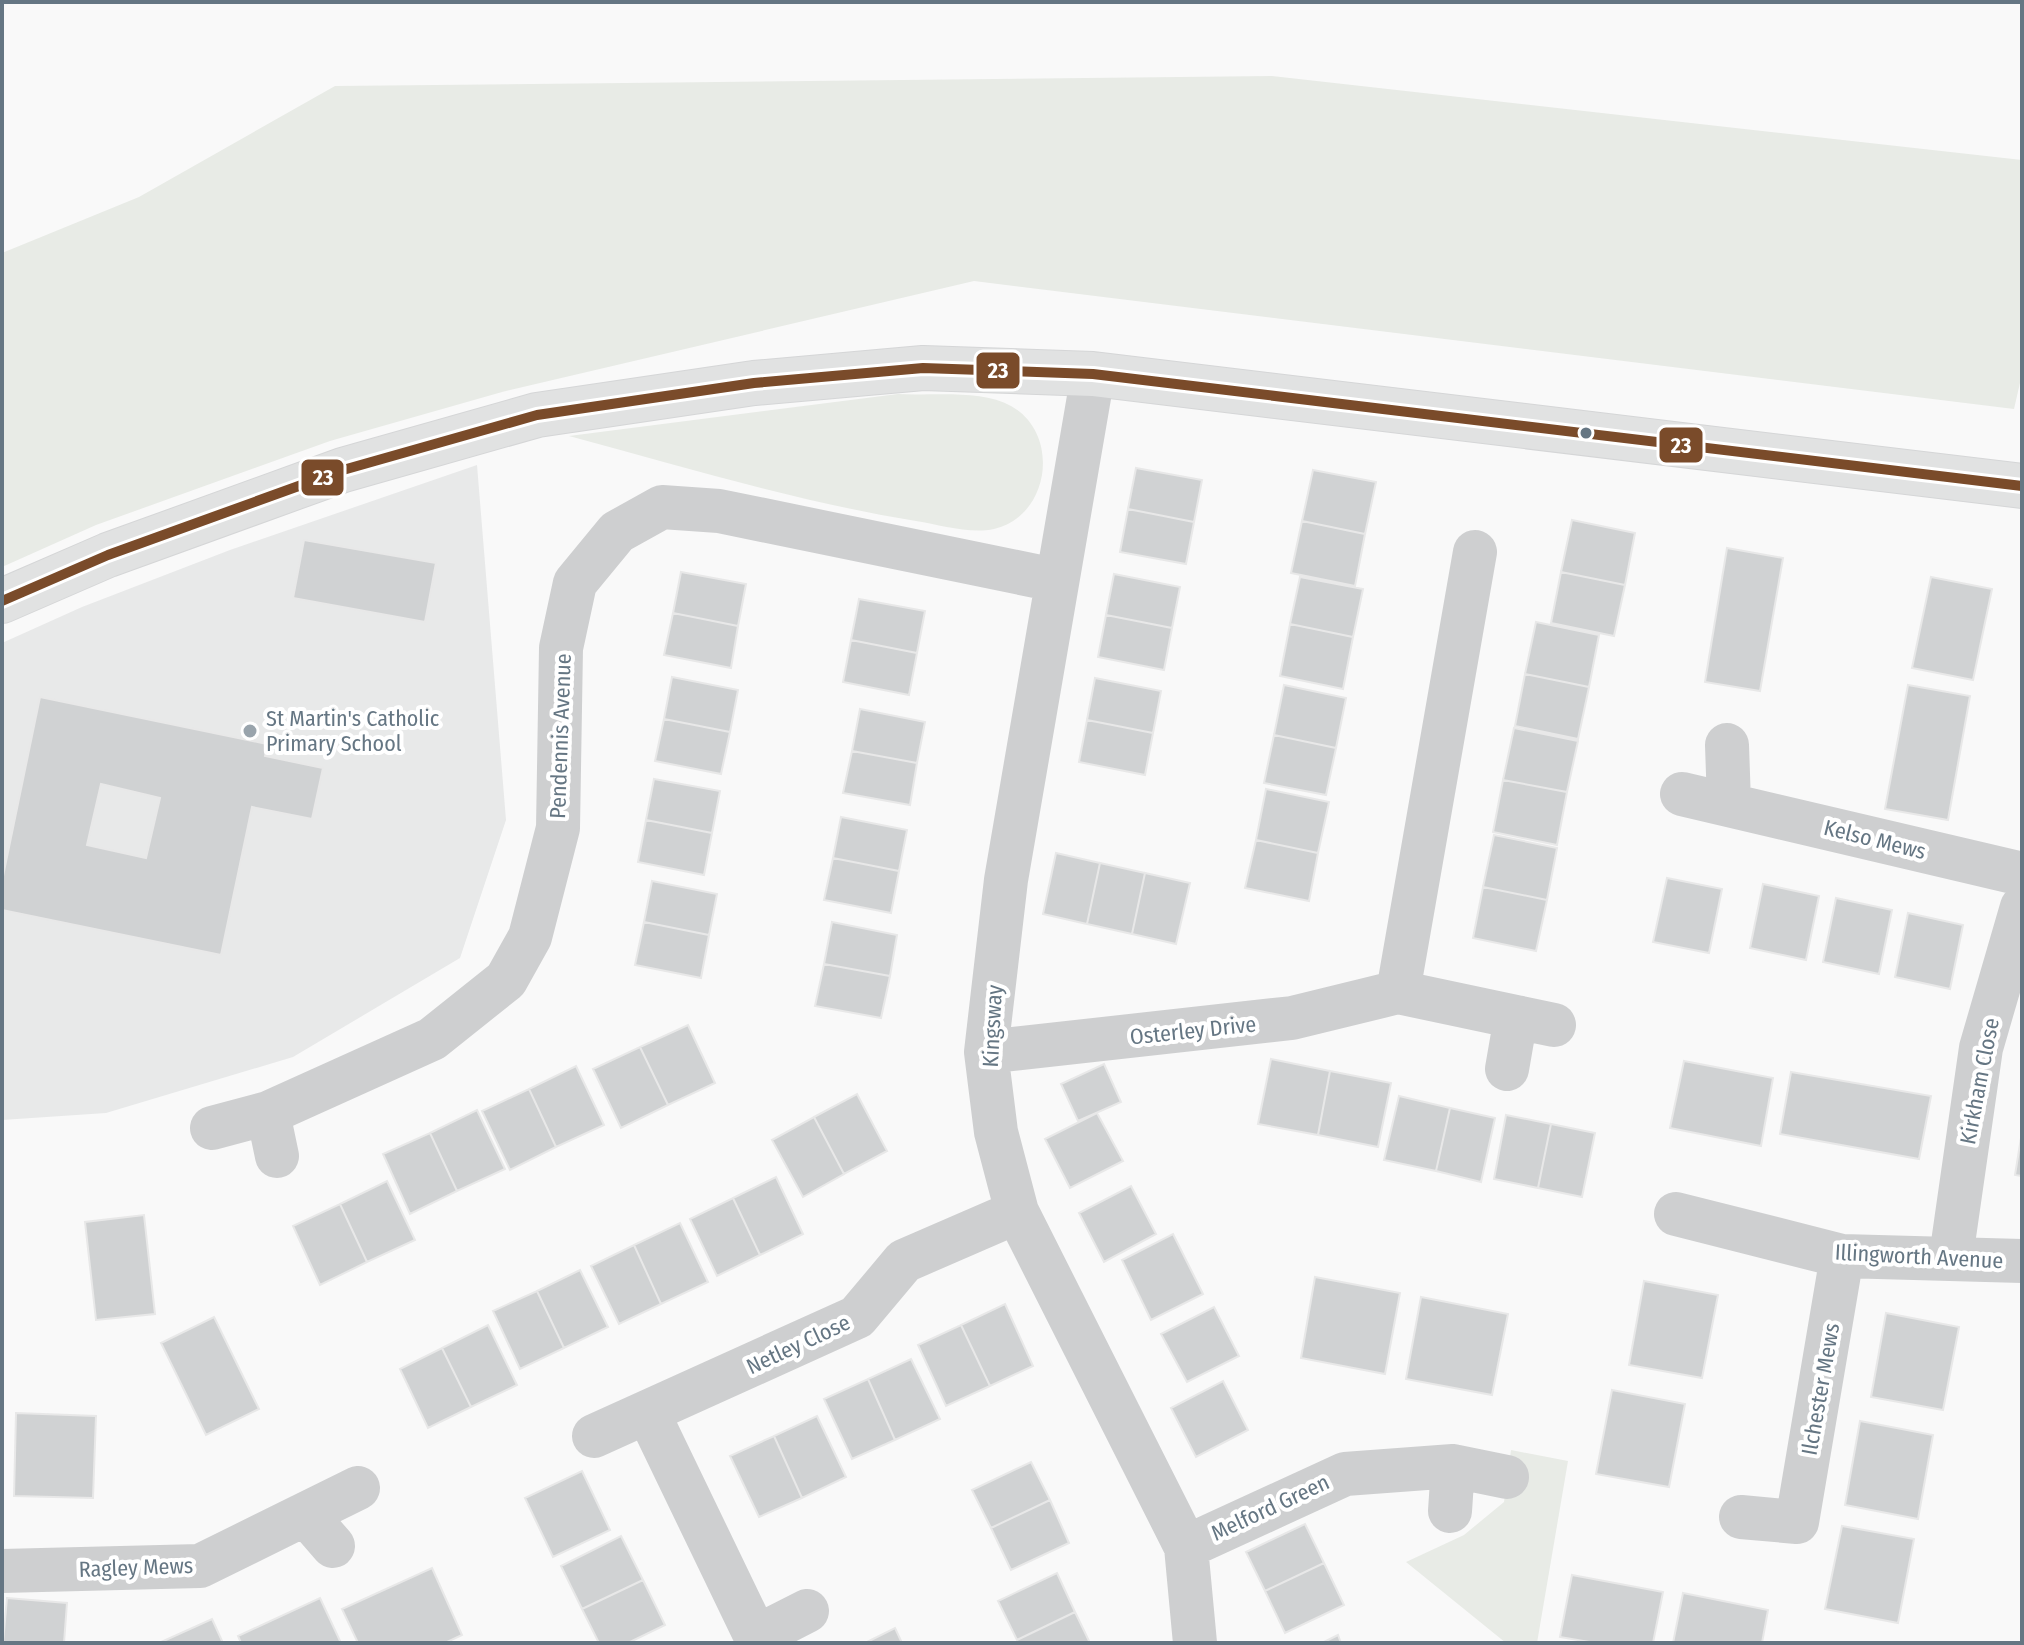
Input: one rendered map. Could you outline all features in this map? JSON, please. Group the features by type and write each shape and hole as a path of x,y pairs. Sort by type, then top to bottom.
{"street":[{"path":"2,601 108,555 343,470 537,415 754,383 923,368 1093,374 2022,486"},
{"name":"Kingsway","path":"1093,374 1055,580 1006,880 986,1052 996,1132 1017,1212 1186,1547 1195,1643"},
{"name":"Pendennis Avenue","path":"212,1128 268,1113 432,1039 506,980 530,937 558,828 561,648 575,583 617,532 662,507 719,511 1055,580"},
{"path":"1398,992 1475,552"},
{"path":"1727,745 1729,803"},
{"name":"Kelso Mews","path":"1682,794 2022,874"},
{"name":"Kirkham Close","path":"1951,1257 1981,1048 2022,907"},
{"name":"Osterley Drive","path":"986,1052 1292,1018 1398,992 1535,1021 1507,1069"},
{"path":"268,1113 277,1156"},
{"name":"Netley Close","path":"594,1436 857,1317 904,1261 1017,1212"},
{"name":"Illingworth Avenue","path":"1676,1214 1842,1256 2022,1261"},
{"name":"Ilchester Mews","path":"1741,1517 1795,1534 1842,1256"},
{"path":"648,1413 750,1640 807,1611"},
{"path":"1450,1511 1453,1466"},
{"name":"Melford Green","path":"1186,1547 1345,1474 1453,1466 1507,1477"},
{"name":"Ragley Mews","path":"2,1571 200,1566 320,1531 358,1488"}],"shaded area":[{"path":"1272,76 2022,160 2022,374 2014,409 974,281 502,392 330,441 96,525 2,567 2,253 139,197 335,86"},
{"path":"898,394 985,397 1011,406 1027,419 1037,435 1042,454 1042,473 1037,492 1027,508 1013,521 994,529 955,528 785,494 569,436"},
{"name":"St Martin's Catholic Primary School","path":"477,465 506,820 460,958 293,1057 106,1113 2,1120 2,643 82,607 230,550"},
{"path":"1511,1450 1568,1461 1537,1643 1506,1643 1406,1562 1464,1535 1504,1502"}],"building":[{"path":"1136,468 1202,480 1194,522 1128,509"},
{"path":"1313,470 1376,482 1365,534 1302,521"},
{"path":"1128,509 1194,522 1186,564 1120,552"},
{"path":"1572,520 1635,533 1625,585 1561,572"},
{"path":"1302,521 1365,534 1355,586 1291,573"},
{"path":"304,540 436,563 425,622 293,598"},
{"path":"1727,548 1783,558 1760,691 1705,682"},
{"path":"681,572 746,584 738,626 673,613"},
{"path":"1561,572 1625,585 1614,636 1551,623"},
{"path":"1114,574 1180,587 1172,628 1106,615"},
{"path":"1300,577 1363,589 1353,637 1290,624"},
{"path":"1931,577 1992,589 1973,680 1912,668"},
{"path":"859,599 925,611 917,653 851,640"},
{"path":"673,613 738,626 731,668 664,655"},
{"path":"1106,615 1172,628 1164,670 1098,657"},
{"path":"1536,622 1599,635 1589,687 1525,674"},
{"path":"1290,624 1353,637 1343,689 1280,676"},
{"path":"851,640 917,653 909,695 843,682"},
{"path":"1525,674 1589,687 1578,739 1515,726"},
{"path":"672,677 738,690 730,732 664,719"},
{"path":"1095,678 1161,691 1153,733 1087,720"},
{"path":"1284,685 1346,698 1336,748 1274,735"},
{"path":"1908,685 1970,696 1948,820 1885,809"},
{"path":"40,697 267,744 265,756 323,768 312,819 252,807 221,955 2,910 2,881","holes":["101,784 160,798 146,858 87,845"]},
{"path":"860,709 925,722 917,763 852,751"},
{"path":"664,719 730,732 721,774 655,761"},
{"path":"1087,720 1153,733 1145,775 1079,762"},
{"path":"1514,728 1578,741 1567,792 1503,780"},
{"path":"1274,735 1336,748 1326,795 1264,783"},
{"path":"852,751 917,763 910,805 843,793"},
{"path":"654,779 720,791 712,833 646,820"},
{"path":"1503,780 1567,792 1557,845 1493,832"},
{"path":"1266,789 1329,802 1318,853 1256,840"},
{"path":"841,817 907,830 899,871 833,858"},
{"path":"646,820 712,833 704,875 638,862"},
{"path":"1494,835 1557,848 1547,900 1483,887"},
{"path":"1256,840 1318,853 1309,901 1245,888"},
{"path":"1056,853 1100,863 1087,924 1043,914"},
{"path":"833,858 899,871 891,913 824,900"},
{"path":"1100,863 1145,873 1132,934 1087,924"},
{"path":"1145,873 1190,883 1176,944 1132,934"},
{"path":"1667,878 1722,889 1709,953 1653,942"},
{"path":"652,881 717,894 709,935 644,922"},
{"path":"1763,884 1819,896 1806,960 1750,948"},
{"path":"1483,887 1547,900 1536,951 1473,938"},
{"path":"1836,898 1892,910 1879,974 1823,962"},
{"path":"1908,913 1963,925 1950,989 1895,977"},
{"path":"644,922 709,935 701,978 635,965"},
{"path":"832,922 897,935 890,976 824,964"},
{"path":"824,964 890,976 881,1018 815,1006"},
{"path":"688,1025 715,1083 668,1105 640,1047"},
{"path":"640,1047 668,1105 621,1128 593,1069"},
{"path":"1271,1059 1330,1071 1318,1135 1258,1124"},
{"path":"1684,1061 1773,1078 1761,1146 1670,1128"},
{"path":"1104,1064 1121,1102 1078,1121 1061,1084"},
{"path":"576,1066 604,1125 556,1147 529,1089"},
{"path":"1330,1071 1391,1083 1378,1147 1318,1135"},
{"path":"1791,1072 1931,1096 1919,1159 1780,1134"},
{"path":"529,1089 556,1147 510,1170 482,1111"},
{"path":"857,1094 887,1151 844,1174 814,1117"},
{"path":"1399,1096 1450,1108 1436,1171 1384,1160"},
{"path":"1450,1108 1495,1118 1481,1182 1436,1171"},
{"path":"477,1110 505,1169 457,1191 430,1133"},
{"path":"1097,1113 1123,1161 1070,1188 1045,1139"},
{"path":"1506,1115 1551,1124 1538,1188 1494,1179"},
{"path":"814,1117 844,1174 803,1197 772,1140"},
{"path":"1551,1124 1595,1133 1582,1197 1538,1188"},
{"path":"2022,1132 2022,1176 2015,1175"},
{"path":"430,1133 457,1191 410,1214 383,1154"},
{"path":"776,1177 803,1234 760,1255 733,1198"},
{"path":"387,1181 415,1240 367,1262 340,1204"},
{"path":"1131,1186 1156,1234 1104,1262 1079,1213"},
{"path":"733,1198 760,1255 717,1276 690,1219"},
{"path":"340,1204 367,1262 320,1285 293,1226"},
{"path":"144,1215 155,1314 96,1320 85,1222"},
{"path":"680,1223 708,1282 661,1304 634,1245"},
{"path":"1173,1234 1203,1294 1151,1320 1122,1260"},
{"path":"634,1245 661,1304 619,1324 591,1266"},
{"path":"580,1270 608,1327 564,1348 537,1291"},
{"path":"1315,1277 1400,1293 1385,1374 1301,1358"},
{"path":"1644,1281 1718,1295 1702,1378 1629,1365"},
{"path":"537,1291 564,1348 520,1369 493,1311"},
{"path":"1421,1297 1508,1314 1492,1395 1406,1379"},
{"path":"1005,1304 1033,1366 990,1386 961,1325"},
{"path":"1214,1307 1239,1356 1187,1382 1161,1334"},
{"path":"1886,1313 1959,1327 1943,1410 1871,1397"},
{"path":"214,1317 259,1409 206,1435 161,1343"},
{"path":"488,1325 517,1385 471,1407 442,1348"},
{"path":"961,1325 990,1386 946,1406 918,1345"},
{"path":"442,1348 471,1407 428,1428 400,1369"},
{"path":"911,1359 940,1419 895,1440 868,1379"},
{"path":"868,1379 895,1440 852,1459 824,1399"},
{"path":"1223,1381 1248,1430 1196,1457 1171,1408"},
{"path":"1612,1390 1685,1404 1669,1487 1596,1474"},
{"path":"16,1413 96,1416 93,1498 14,1496"},
{"path":"817,1416 846,1477 802,1498 774,1436"},
{"path":"1860,1421 1933,1435 1918,1519 1845,1505"},
{"path":"774,1436 802,1498 759,1517 730,1456"},
{"path":"1031,1462 1050,1500 991,1528 972,1490"},
{"path":"582,1471 610,1530 553,1557 525,1498"},
{"path":"1050,1500 1069,1543 1011,1570 991,1528"},
{"path":"1305,1524 1324,1563 1265,1591 1246,1552"},
{"path":"1842,1526 1914,1539 1898,1623 1825,1609"},
{"path":"621,1536 643,1580 582,1609 561,1566"},
{"path":"1324,1563 1344,1605 1285,1633 1265,1591"},
{"path":"432,1568 462,1635 445,1643 358,1643 342,1609"},
{"path":"1057,1573 1075,1612 1017,1640 998,1601"},
{"path":"1572,1575 1663,1592 1653,1643 1595,1643 1560,1637"},
{"path":"643,1580 665,1625 628,1643 599,1643 582,1609"},
{"path":"1683,1593 1768,1610 1762,1643 1673,1643"},
{"path":"7,1598 67,1603 64,1643 3,1643"},
{"path":"320,1598 341,1643 241,1643 238,1636"},
{"path":"1075,1612 1090,1643 1018,1643 1017,1640"},
{"path":"212,1619 223,1643 159,1643"},
{"path":"895,1628 902,1643 865,1643"},
{"path":"1338,1635 1341,1643 1322,1643"}],"transit line":[{"name":"23","path":"2,601 108,555 343,470 537,415 754,383 923,368 1093,374 2022,486"}],"place":[{"name":"St Martin's Catholic Primary School","path":"250,731"}]}
